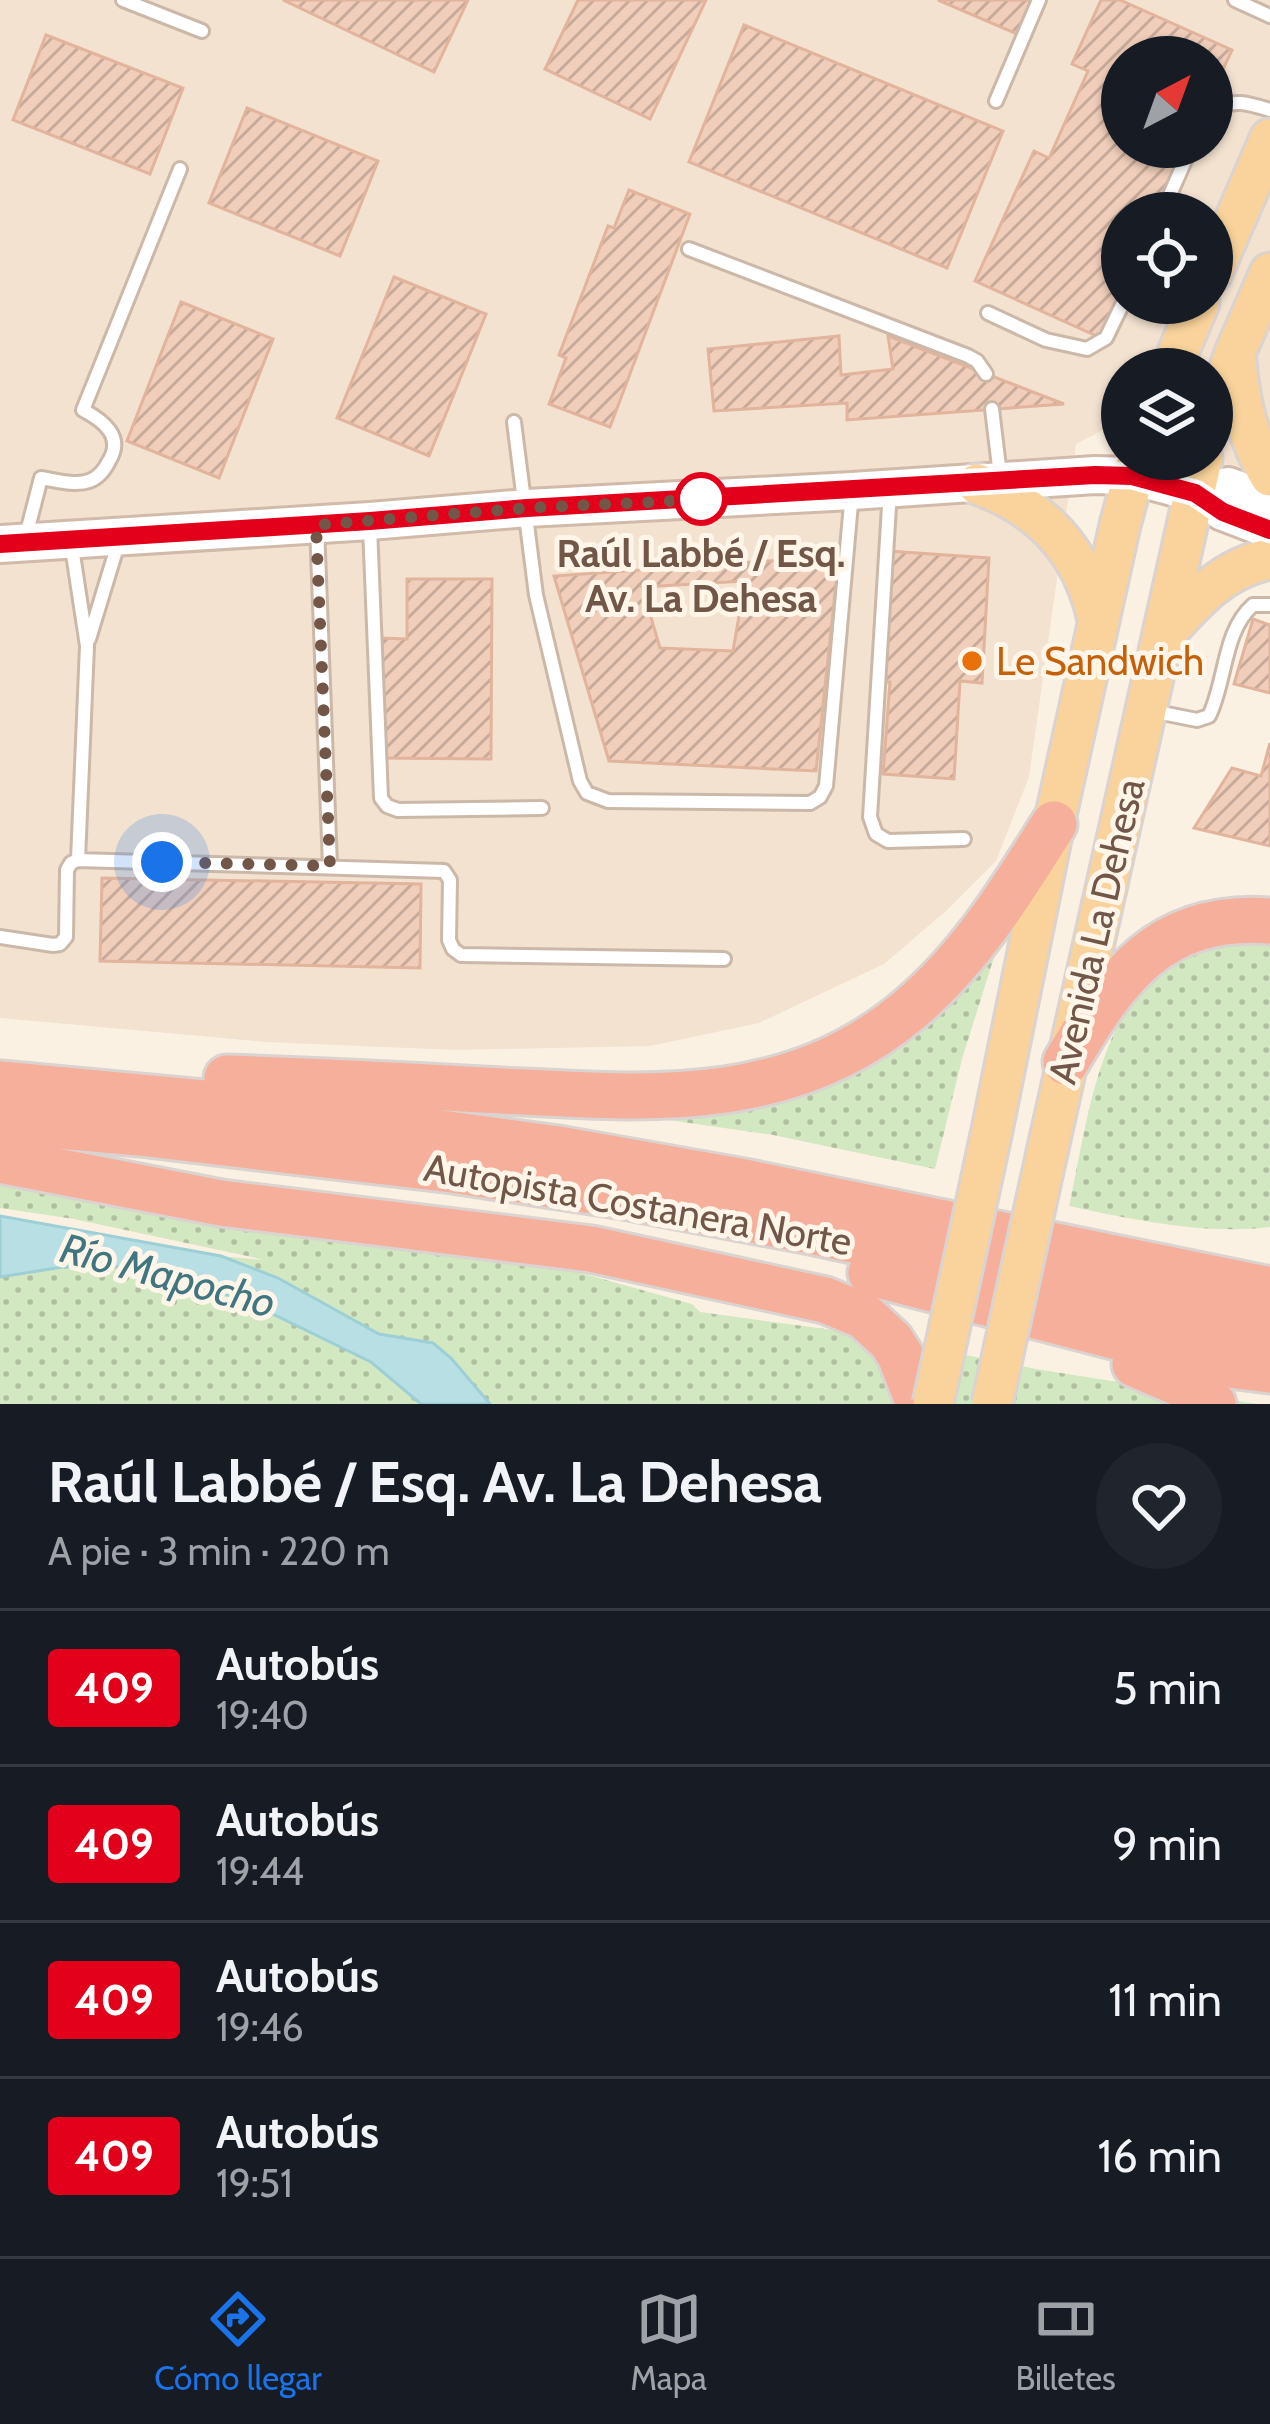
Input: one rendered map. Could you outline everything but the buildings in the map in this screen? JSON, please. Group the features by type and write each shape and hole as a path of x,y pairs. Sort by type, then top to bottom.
{"highway":[{"path":"0,1080 194,1076 636,1097 762,1085 840,1056 906,1012 980,935 1054,824"},
{"path":"1066,1062 1099,1005 1155,949 1202,927 1270,921"},
{"name":"Autopista Costanera Norte","path":"0,1080 257,1108 558,1149 699,1173 1270,1291"},
{"name":"Autopista Costanera Norte","path":"0,1121 453,1170 617,1195 811,1231 1270,1330"},
{"path":"0,1160 221,1203 522,1239 663,1263 825,1300 864,1316 891,1341 919,1404"},
{"path":"617,1195 703,1225 883,1276 1179,1383 1215,1390 1270,1370"},
{"path":"1191,1274 1270,1262"}],"main road":[{"path":"1233,225 1270,140"},
{"path":"1233,359 1270,273"},
{"path":"1235,353 1239,403 1270,476"},
{"path":"12,543 1101,474"},
{"name":"Avenida La Dehesa","path":"933,1404 1054,824 1132,480"},
{"name":"Avenida La Dehesa","path":"992,1404 1198,480"},
{"path":"1202,480 1223,512 1270,530"},
{"path":"1211,480 1270,501"},
{"path":"989,483 1046,522 1063,541 1087,579 1098,623"},
{"path":"1162,638 1219,580 1270,559"}],"lane":[{"path":"123,0 202,32"},
{"path":"996,101 1039,0"},
{"path":"1235,0 1270,16"},
{"path":"1233,102 1270,110"},
{"path":"12,543 40,478 87,482 103,472 116,452 113,433 101,419 83,410 180,169"},
{"path":"689,249 968,356 986,374"},
{"path":"988,313 1046,340 1087,349 1106,338 1113,324"},
{"path":"989,483 992,409"},
{"path":"514,422 536,595 580,781 587,793 608,801 810,803 820,797 826,787 852,491"},
{"path":"890,489 870,817 876,834 888,841 964,838"},
{"path":"370,521 381,798 398,810 542,808"},
{"path":"316,525 330,866"},
{"path":"87,646 120,537"},
{"path":"70,540 87,646 78,860"},
{"path":"1145,710 1196,720 1209,716 1237,625 1253,605 1270,605"},
{"path":"0,937 60,944 65,937 67,870 78,860 330,866 444,872 450,880 449,940 461,955 724,959"}],"shaded area":[{"path":"0,0 1270,0 1270,486 1233,473 1233,348 1101,348 1101,431 1076,444 1029,777 996,861 884,964 759,1023 650,1046 455,1050 266,1042 0,1018"}],"green space":[{"path":"1001,935 962,1059 935,1169 773,1135 620,1113 751,1090"},
{"path":"1229,941 1270,941 1270,1227 1194,1228 1069,1206 1100,1070 1128,1007 1149,980 1175,960"},
{"path":"0,1178 538,1261 692,1304 700,1312 848,1332 1042,1370 1258,1404 0,1404 0,1224 265,1260 0,1208"}],"water":[{"name":"Río Mapocho","path":"0,1216 221,1256 278,1278 379,1334 433,1343 490,1404 421,1404 371,1362 246,1301 204,1287 96,1265 0,1277"}],"bus line":[{"name":"409","path":"0,544 1095,475 1132,476 1195,493 1223,512 1270,530"}],"place":[{"name":"Raúl Labbé / Esq. Av. La Dehesa","path":"701,499"},
{"name":"Le Sandwich","path":"972,661"}],"route":[{"path":"162,862 330,866 316,525 713,499 701,499"}]}
